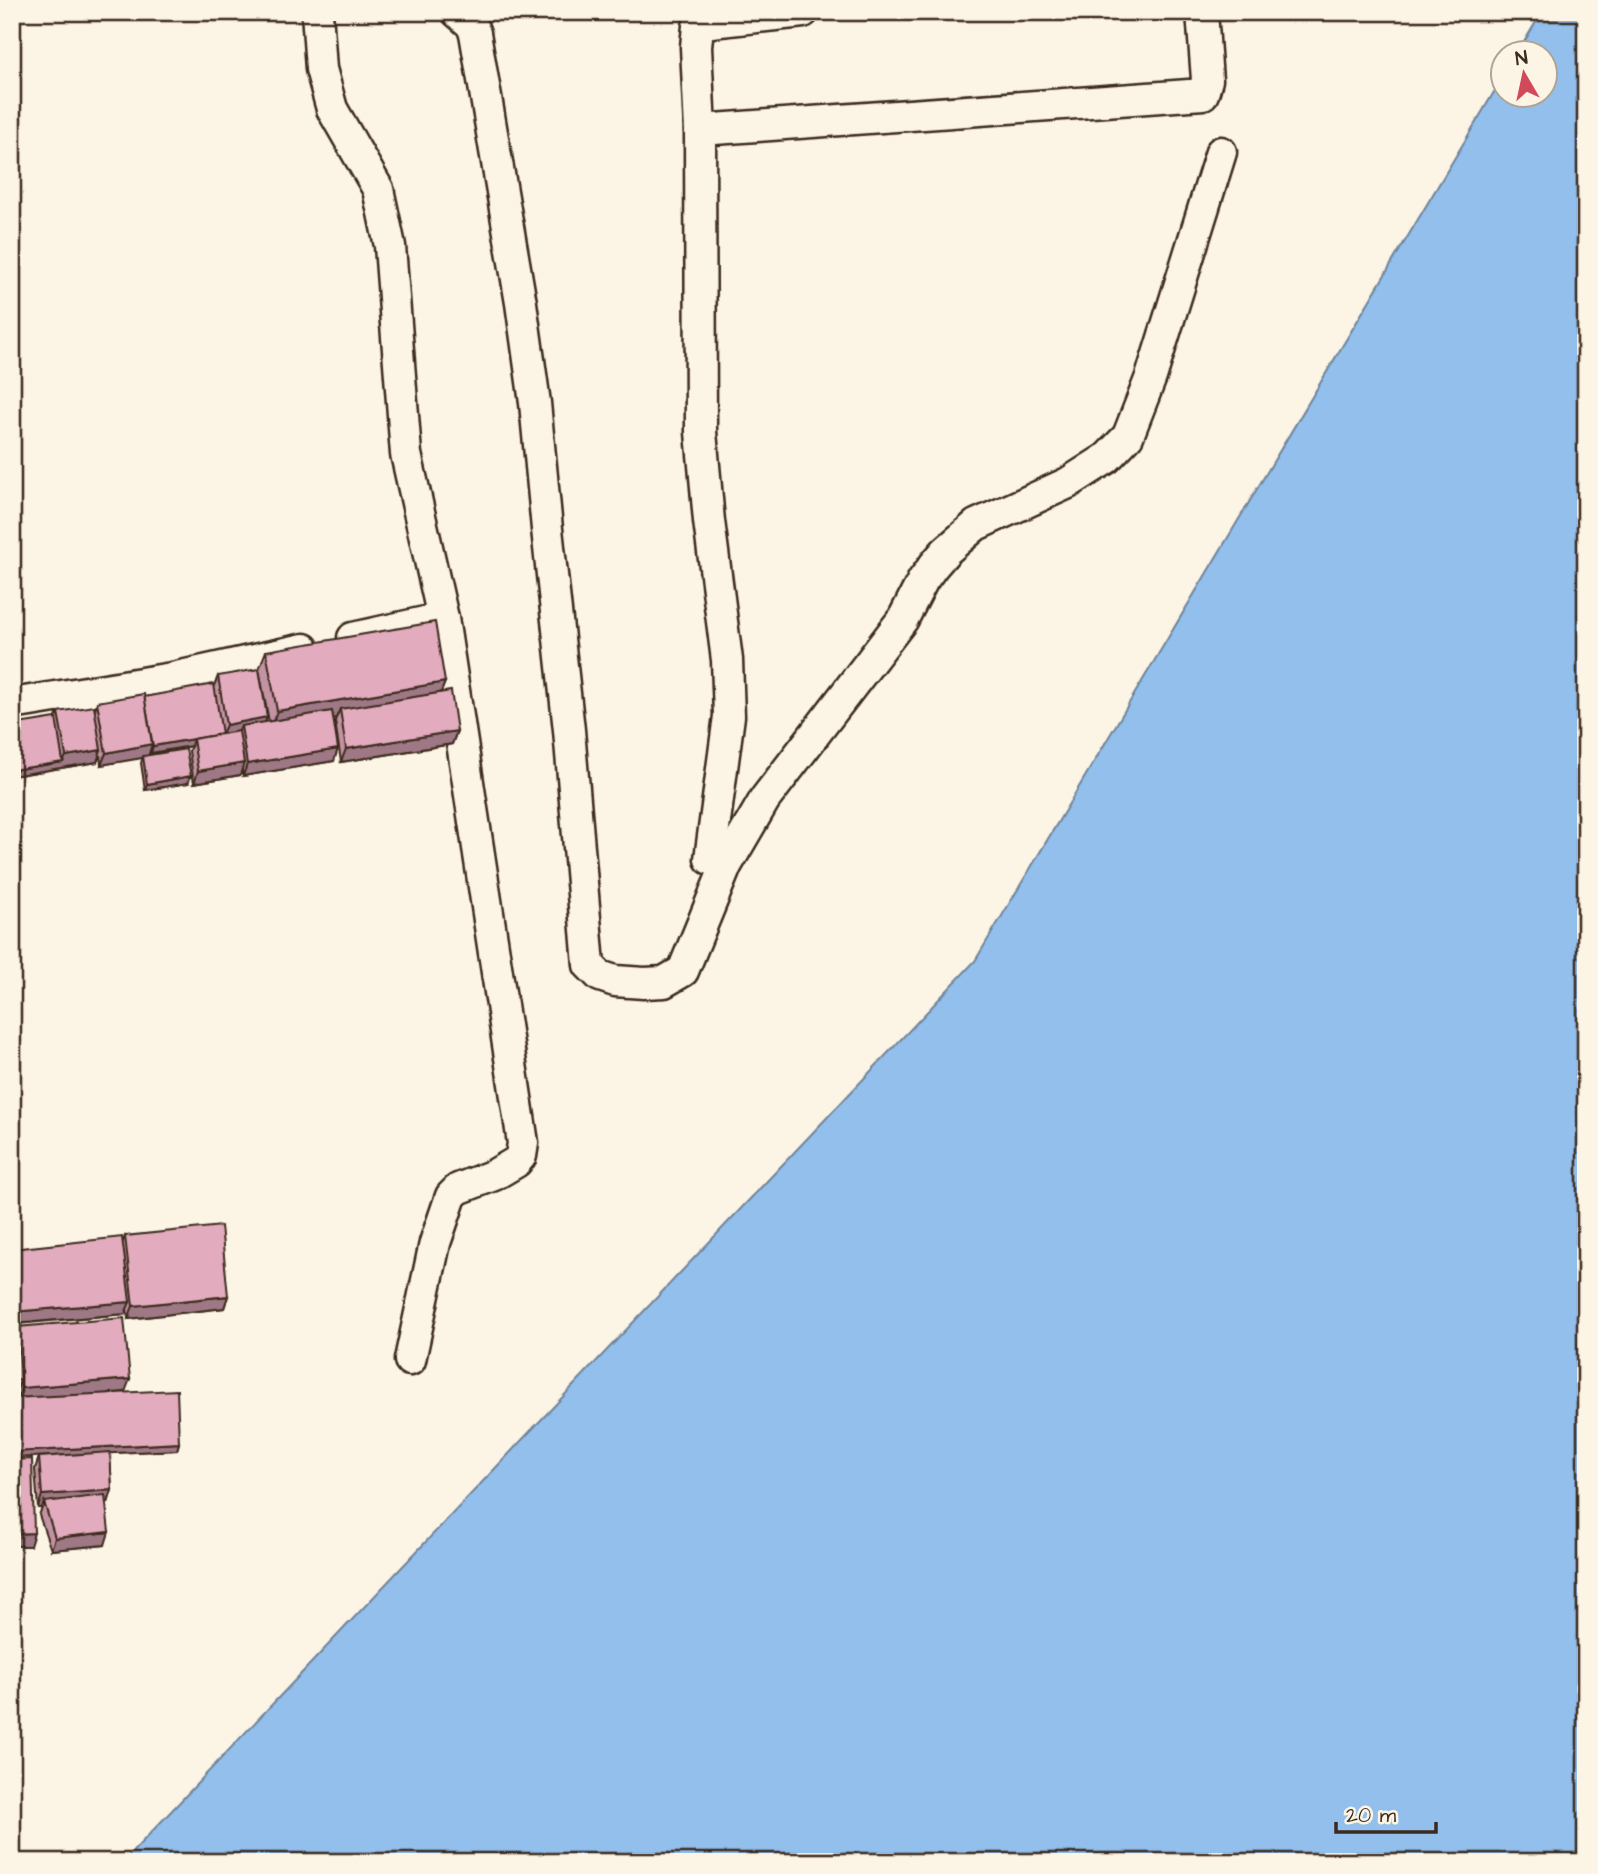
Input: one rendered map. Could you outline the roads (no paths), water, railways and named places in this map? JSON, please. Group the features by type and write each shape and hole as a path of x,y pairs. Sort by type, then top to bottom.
{"street":[{"path":"317,12 321,69 332,108 378,189 390,246 406,454 443,618 523,1143 521,1156 516,1162 494,1175 458,1189 451,1196 435,1243 410,1360"},
{"path":"457,12 471,24 475,33 521,303 535,403 569,730 587,950 590,965 600,976 615,981 654,984 664,982 682,971 726,866 765,799 903,619 923,580 946,551 976,525 1068,483 1107,458 1128,436 1151,377 1221,152"},
{"path":"710,859 729,716 727,660 701,432 701,130 696,47 698,26 711,22 803,12"},
{"path":"701,130 1203,94 1207,80 1202,12"},
{"path":"12,704 172,678 443,618"}],"water":[{"path":"1542,12 1586,12 1586,1862 123,1862 975,961 1490,99 1490,108 1560,108 1560,38 1526,38"}]}
